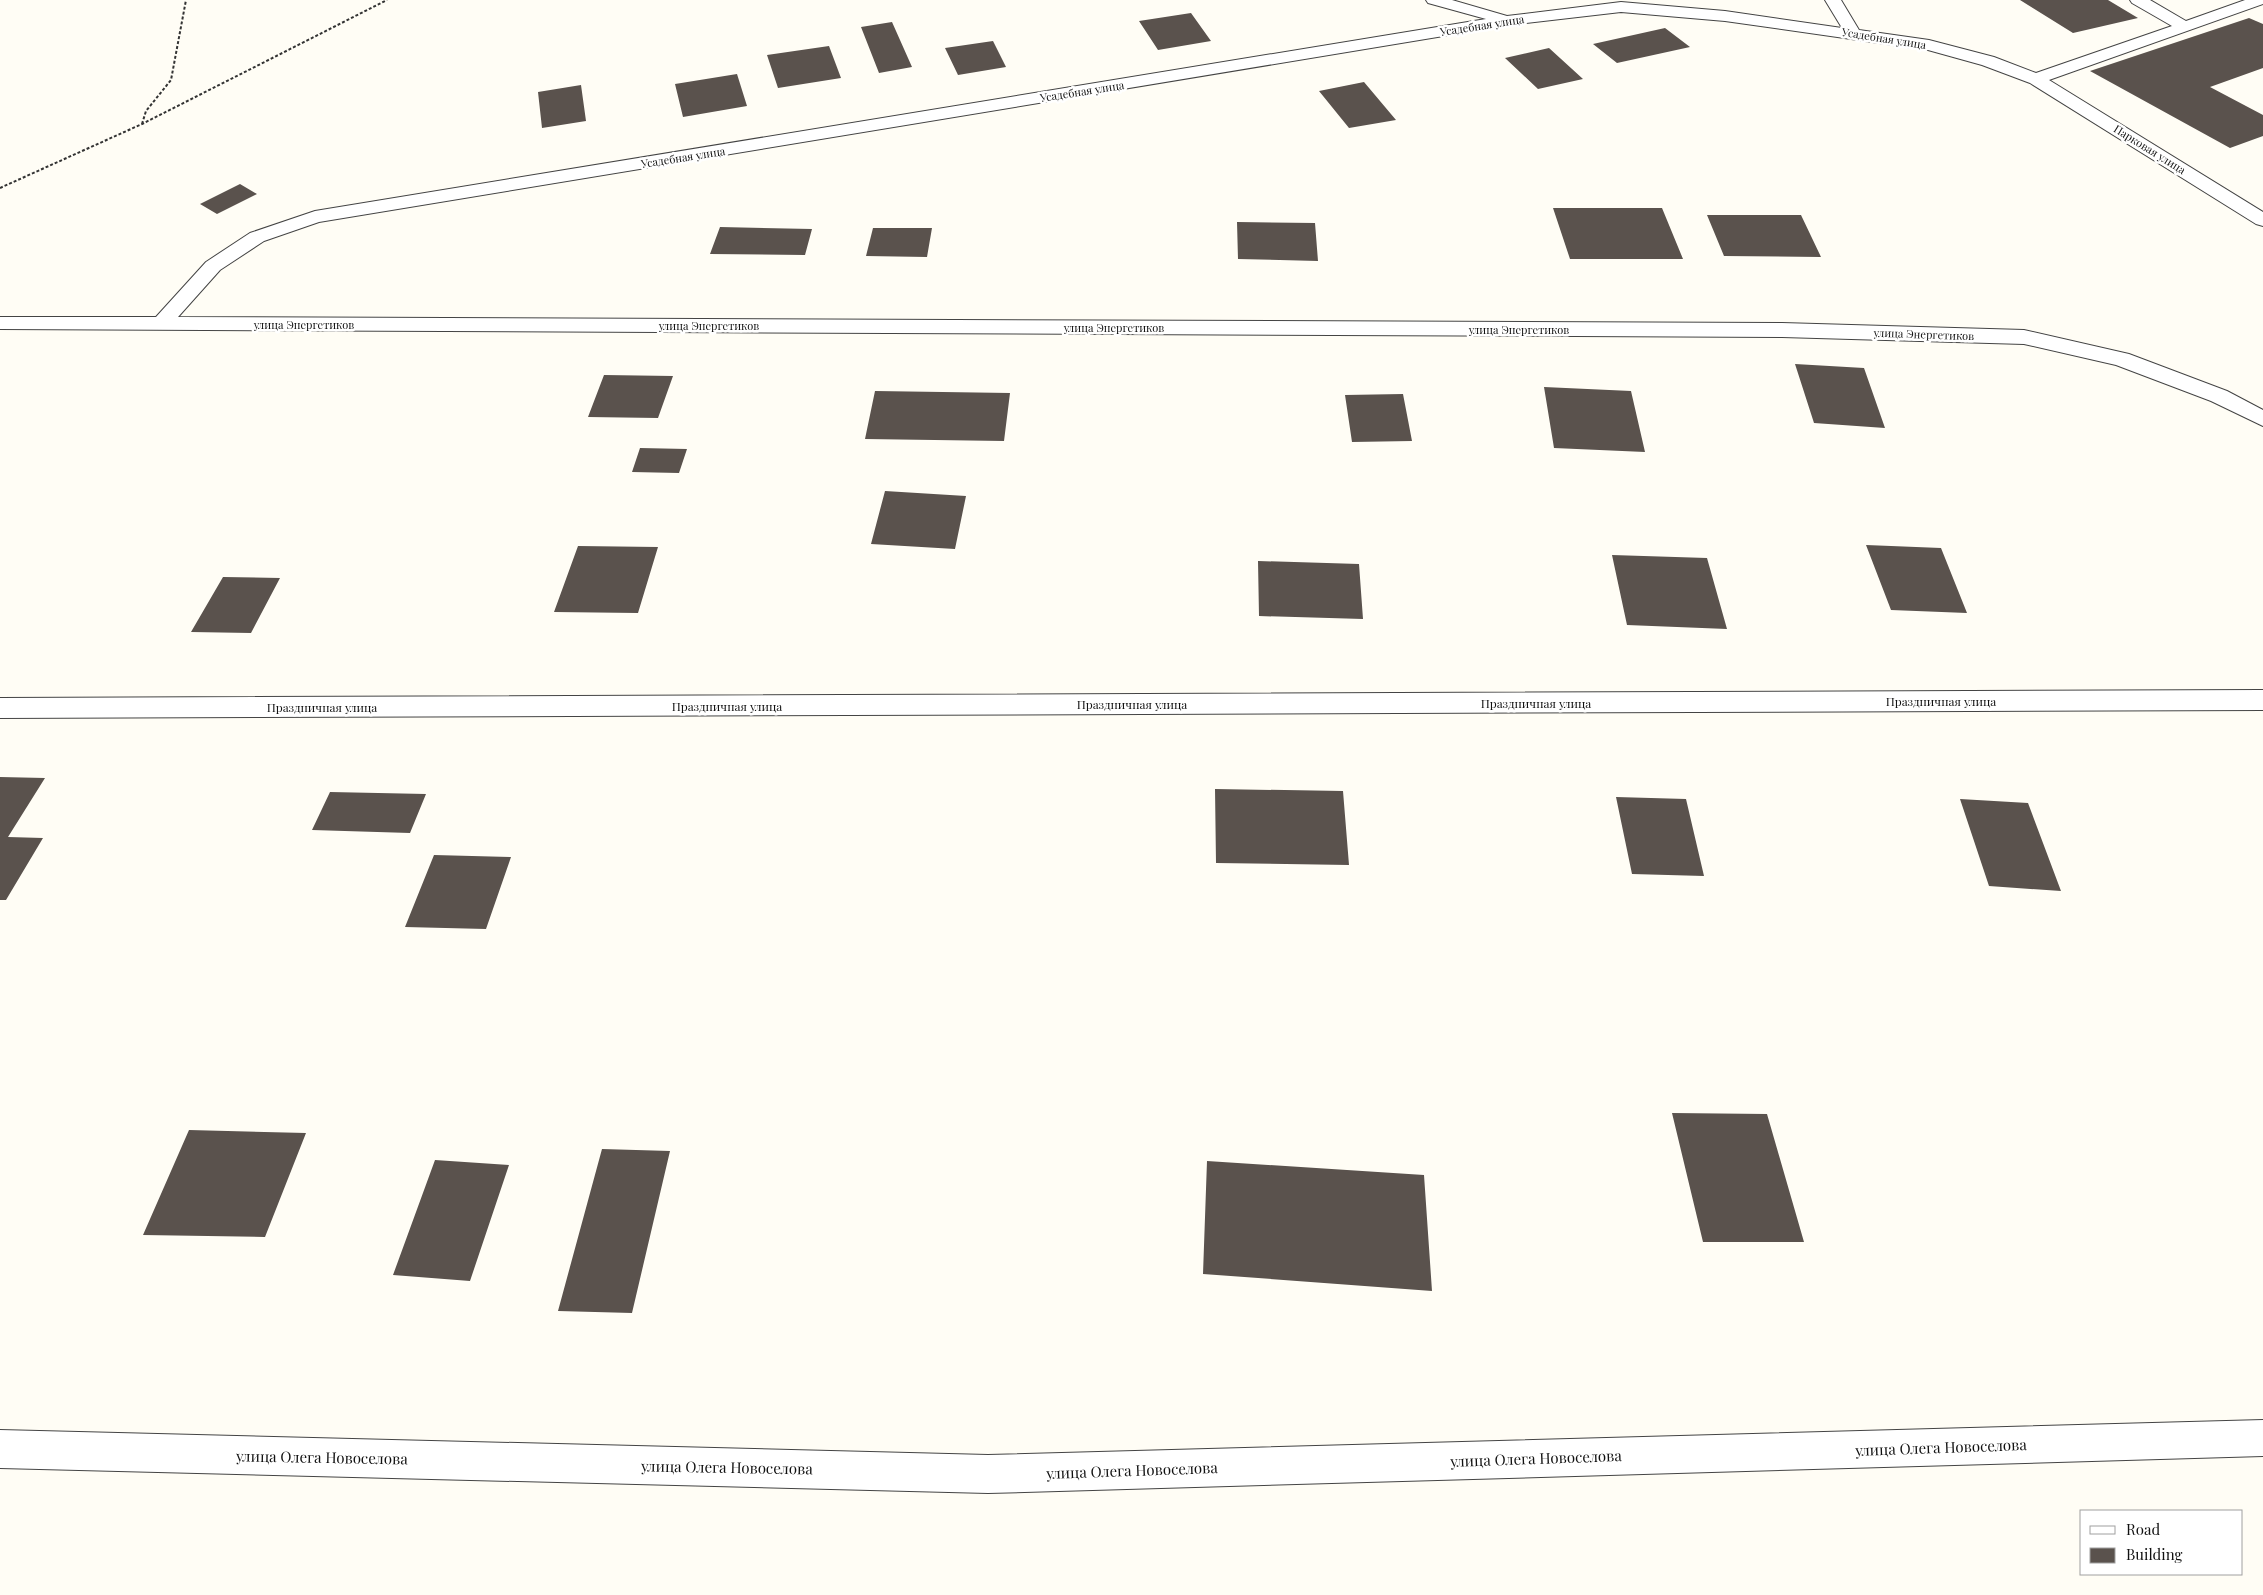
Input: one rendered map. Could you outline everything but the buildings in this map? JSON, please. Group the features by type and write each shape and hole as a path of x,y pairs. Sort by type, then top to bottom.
{"street":[{"path":"1434,0 1510,20"},
{"path":"1728,0 1770,22"},
{"path":"1833,0 1853,33"},
{"path":"2138,0 2186,27"},
{"path":"2036,79 2260,0"},
{"name":"Усадебная улица","path":"162,323 213,266 256,237 315,217 1510,20 1620,7 1770,22 1929,45 1988,61 2036,79"},
{"name":"Парковая улица","path":"2036,79 2260,214"},
{"name":"улица Энергетиков","path":"0,323 1782,330 2024,337 2122,358 2219,396 2263,418"},
{"name":"Праздничная улица","path":"0,708 2263,700"},
{"name":"улица Олега Новоселова","path":"0,1449 988,1474 2263,1438"}],"path":[{"path":"142,124 146,111 171,80 186,0"},
{"path":"0,188 142,124 387,0"}]}
